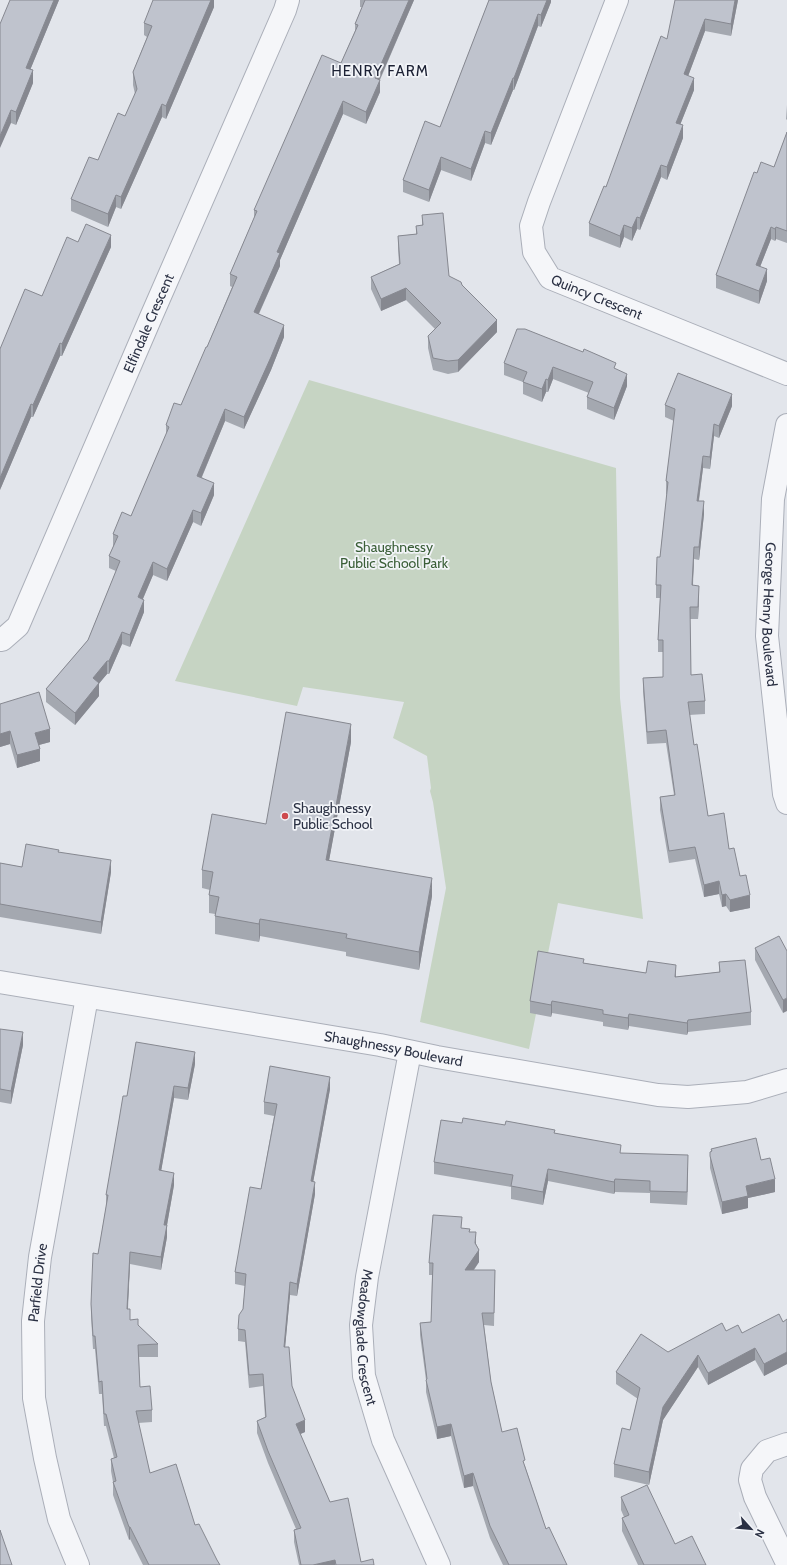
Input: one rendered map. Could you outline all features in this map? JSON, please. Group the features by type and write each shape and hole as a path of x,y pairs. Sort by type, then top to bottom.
{"street":[{"name":"Elfindale Crescent","path":"0,640 2,640 18,626 147,325 285,10 288,0"},
{"name":"Quincy Crescent","path":"617,0 531,226 534,252 550,278 787,374"},
{"name":"George Henry Boulevard","path":"787,425 772,499 767,636 784,794 787,803"},
{"name":"Shaughnessy Boulevard","path":"0,982 380,1045 410,1052 658,1095 688,1097 747,1092 787,1080"},
{"name":"Parfield Drive","path":"78,1565 59,1519 45,1458 34,1398 33,1321 40,1257 87,997"},
{"name":"Meadowglade Crescent","path":"410,1052 367,1277 362,1325 364,1376 383,1440 439,1565"},
{"path":"787,1444 767,1451 752,1470 750,1480 755,1497 787,1563"}],"green space":[{"name":"Shaughnessy Public School Park","path":"309,380 616,468 620,698 643,919 558,903 529,1049 420,1022 446,888 430,791 431,788 427,756 393,738 404,702 303,687 297,706 175,681"}],"building":[{"path":"10,0 54,0 26,68 33,70 16,112 11,110 0,136 0,24"},
{"path":"153,0 211,0 166,106 162,104 121,197 116,195 108,214 71,199 89,157 98,160 118,113 125,116 137,89 133,72 152,26 144,23"},
{"path":"365,0 409,0 375,78 380,80 366,112 343,101 277,252 280,253 254,312 284,325 271,357 244,417 225,409 197,476 214,483 201,513 193,510 167,569 153,562 138,597 144,600 130,635 122,632 109,661 107,661 93,678 99,683 75,713 46,689 88,640 120,561 109,556 118,536 113,534 122,512 131,516 169,427 166,425 174,403 181,405 207,347 237,277 230,274 257,211 254,210 322,55 341,63 358,25 355,24"},
{"path":"489,0 547,0 541,15 538,14 491,133 485,131 471,169 441,157 429,190 403,180 425,121 440,127"},
{"path":"675,0 735,0 731,24 705,19 684,74 694,78 676,123 683,125 667,167 661,165 640,218 637,217 632,228 624,225 620,236 589,223 604,186 606,187 661,36 667,39"},
{"path":"787,132 787,231 776,227 775,229 771,227 756,265 767,269 759,291 716,275 754,172 757,173 761,162 774,167"},
{"path":"443,213 449,276 461,282 462,285 497,320 458,360 448,361 433,358 428,336 441,323 406,288 381,299 371,277 400,264 398,236 417,234 416,226 423,225 422,215"},
{"path":"86,224 111,235 62,344 60,343 33,405 31,404 0,478 0,349 25,289 42,296 67,237 78,242"},
{"path":"517,329 525,329 583,352 584,349 616,363 614,368 627,374 614,408 587,397 593,382 553,367 548,380 546,379 542,389 523,382 527,372 504,363"},
{"path":"678,373 732,394 719,426 714,424 710,457 703,456 697,501 704,501 699,547 694,547 692,585 699,586 698,607 690,607 691,675 702,674 705,701 688,702 694,745 697,744 708,816 724,813 729,849 734,848 740,876 746,875 750,895 730,900 726,894 722,895 719,881 704,885 695,847 669,851 660,797 675,795 666,730 647,732 643,678 663,677 663,640 658,640 661,585 656,585 657,557 660,557 668,482 666,481 675,409 665,405"},
{"path":"39,692 50,729 35,733 40,749 17,755 10,731 0,734 0,704"},
{"path":"286,712 351,724 326,860 432,878 419,952 346,938 347,934 260,919 259,924 215,916 219,897 209,895 213,872 202,870 212,814 266,824"},
{"path":"26,844 59,850 58,852 111,860 101,922 0,904 0,863 22,867"},
{"path":"779,936 787,951 787,998 783,1000 755,948"},
{"path":"538,951 584,959 583,963 646,973 648,961 676,965 675,977 720,972 719,962 745,960 751,1012 688,1020 687,1023 629,1014 628,1018 603,1014 603,1010 552,1001 551,1005 530,1001"},
{"path":"0,1029 23,1032 11,1091 0,1089"},
{"path":"136,1042 195,1052 188,1088 174,1086 159,1170 174,1173 164,1225 167,1225 161,1257 130,1252 127,1309 130,1309 130,1320 138,1319 138,1325 158,1344 138,1345 140,1387 150,1386 152,1410 136,1411 150,1473 176,1464 195,1525 199,1524 220,1565 149,1565 129,1527 113,1482 116,1481 111,1459 117,1457 106,1414 104,1414 102,1381 99,1382 95,1336 93,1336 91,1304 93,1253 98,1254 108,1195 106,1195 123,1096 127,1096"},
{"path":"270,1066 330,1077 311,1181 315,1182 297,1284 290,1282 284,1347 289,1347 292,1386 305,1420 296,1424 330,1502 348,1498 361,1562 373,1559 374,1565 336,1565 335,1560 313,1565 301,1565 294,1530 301,1528 268,1451 257,1421 266,1417 263,1374 249,1375 245,1330 238,1329 239,1315 243,1309 246,1274 235,1272 250,1187 261,1189 277,1104 264,1102"},
{"path":"463,1118 505,1125 506,1121 555,1130 554,1133 621,1145 620,1153 688,1155 687,1192 650,1191 650,1181 615,1179 614,1182 548,1169 543,1192 511,1186 513,1175 434,1162 441,1120 462,1123"},
{"path":"756,1138 761,1160 770,1158 775,1179 746,1186 748,1196 722,1202 710,1156 710,1152 712,1151 711,1149"},
{"path":"433,1215 462,1217 461,1228 470,1229 469,1232 476,1232 475,1243 479,1250 465,1270 495,1270 494,1313 482,1313 491,1382 502,1432 517,1428 525,1460 523,1461 546,1529 549,1527 567,1565 509,1565 490,1526 473,1473 464,1476 451,1424 437,1427 426,1380 420,1323 431,1322 433,1263 429,1263"},
{"path":"779,1314 783,1322 787,1319 787,1352 764,1364 755,1348 708,1373 698,1355 663,1407 649,1472 614,1464 622,1428 630,1430 640,1388 616,1372 641,1334 668,1352 722,1323 726,1331 738,1325 742,1333"},
{"path":"647,1485 675,1544 692,1536 706,1565 644,1565 622,1518 629,1515 621,1497"},
{"path":"0,1530 12,1565 0,1565"}],"place":[{"name":"Shaughnessy Public School","path":"285,816"}],"district":[{"name":"HENRY FARM","path":"380,71"}]}
